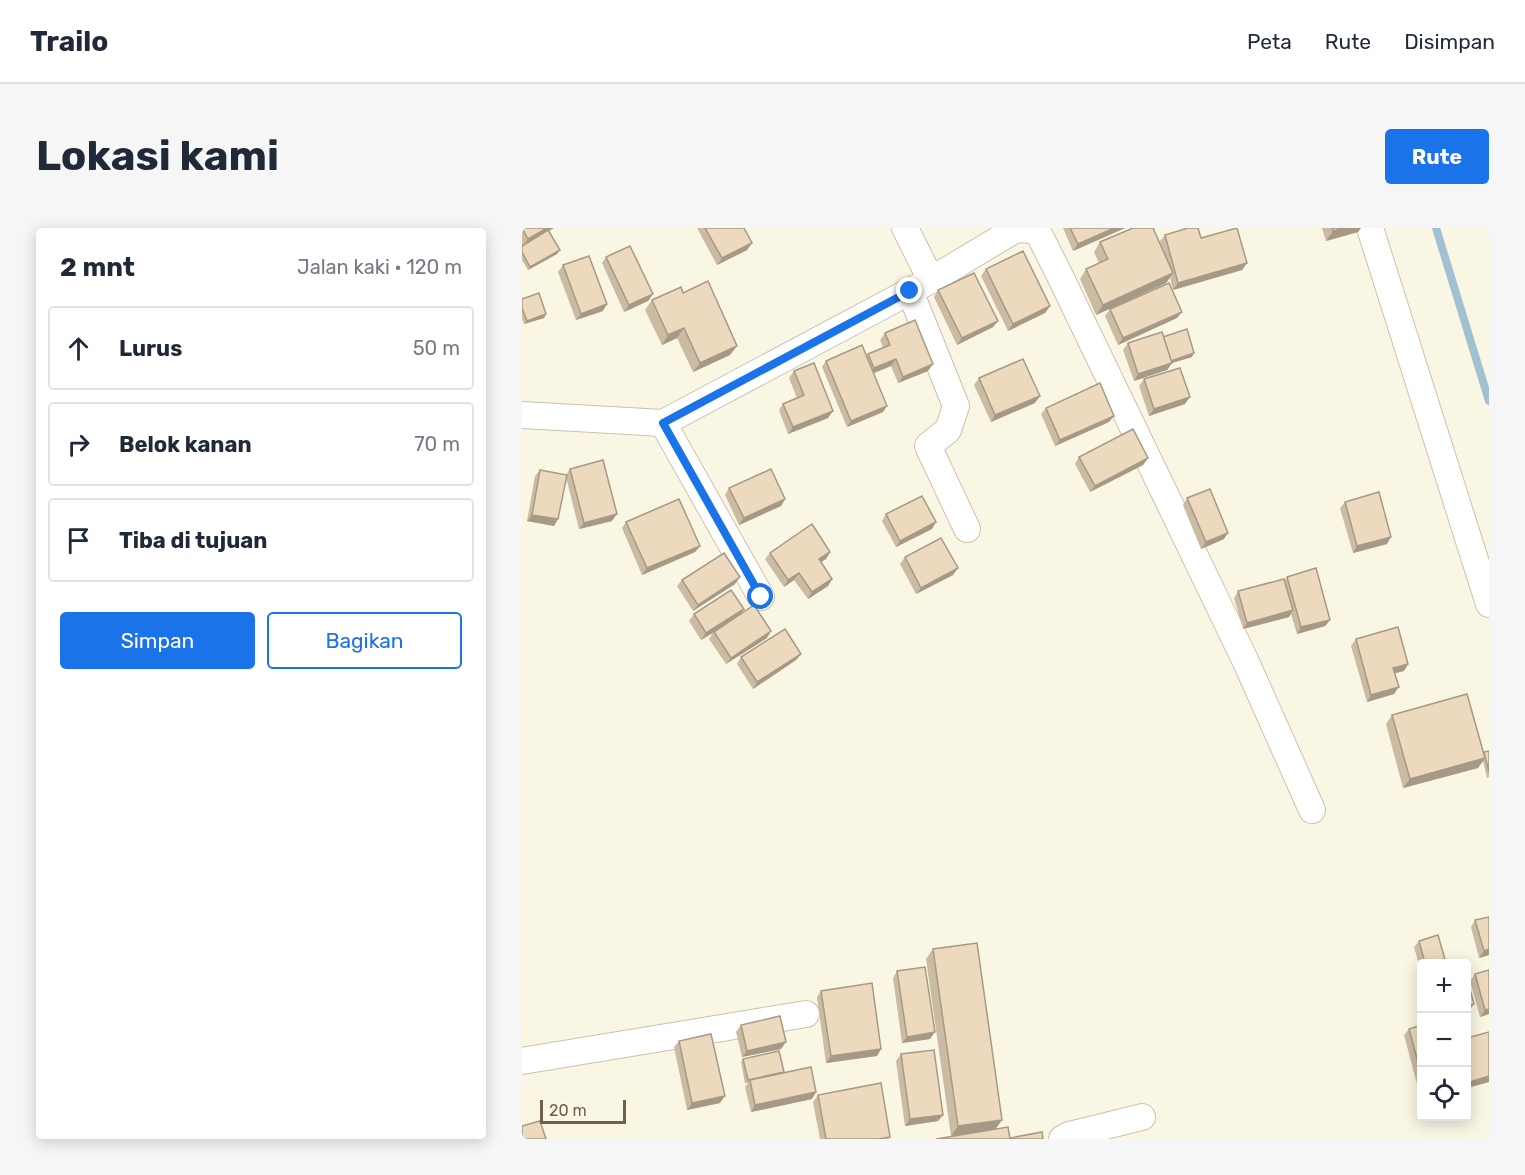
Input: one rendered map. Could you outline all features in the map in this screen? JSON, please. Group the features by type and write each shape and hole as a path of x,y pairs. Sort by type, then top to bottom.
{"street":[{"path":"905,228 956,406 948,430 928,446 967,529"},
{"path":"1370,228 1489,604"},
{"path":"522,415 663,423 920,285 1016,230 1034,230 1040,236 1246,662 1312,810"},
{"path":"663,423 761,597"},
{"path":"522,1061 806,1014"},
{"path":"1062,1139 1069,1135 1142,1117"}],"building":[{"path":"522,228 547,228 528,239"},
{"path":"705,228 744,228 752,243 722,258"},
{"path":"1070,228 1114,228 1078,244"},
{"path":"1133,228 1153,228 1173,273 1103,305 1086,269 1108,259 1100,242"},
{"path":"1188,228 1198,228 1201,238 1237,228 1247,263 1178,283 1165,235"},
{"path":"548,230 560,250 530,267 522,252 522,246"},
{"path":"630,246 653,294 629,305 606,257"},
{"path":"1023,251 1050,306 1013,324 986,269"},
{"path":"589,256 607,304 581,314 563,265"},
{"path":"974,273 998,321 962,338 938,290"},
{"path":"708,281 737,346 700,363 684,328 668,335 652,300 681,287 683,293"},
{"path":"1169,283 1182,312 1123,338 1110,309"},
{"path":"539,293 546,314 527,321 522,308 522,299"},
{"path":"915,320 933,364 903,377 896,359 874,368 868,354 890,345 885,333"},
{"path":"1187,329 1194,353 1171,361 1163,337"},
{"path":"1162,332 1172,363 1138,374 1128,343"},
{"path":"862,345 887,406 851,421 826,361"},
{"path":"1023,359 1040,396 995,415 979,378"},
{"path":"814,363 833,411 793,427 783,404 804,395 794,371"},
{"path":"1180,368 1190,397 1154,409 1144,379"},
{"path":"1100,383 1114,416 1060,440 1046,408"},
{"path":"1133,429 1148,458 1095,486 1079,457"},
{"path":"603,460 617,514 584,523 570,469"},
{"path":"771,469 785,499 744,518 729,488"},
{"path":"540,470 567,475 558,519 532,515"},
{"path":"1210,489 1228,533 1206,542 1187,498"},
{"path":"1379,492 1391,537 1357,546 1345,502"},
{"path":"922,496 936,522 900,541 886,514"},
{"path":"679,499 700,546 647,568 626,522"},
{"path":"812,524 830,552 819,559 832,579 812,592 799,573 788,580 770,553"},
{"path":"941,538 958,568 921,588 905,557"},
{"path":"724,553 740,577 698,605 682,580"},
{"path":"1316,568 1330,620 1301,627 1287,577"},
{"path":"1284,579 1293,610 1247,623 1238,591"},
{"path":"731,590 744,609 706,633 694,614"},
{"path":"754,605 771,631 731,658 714,632"},
{"path":"1398,627 1408,664 1393,668 1399,687 1371,695 1356,639"},
{"path":"785,629 801,654 757,682 741,657"},
{"path":"1467,694 1485,758 1410,779 1392,715"},
{"path":"1489,751 1489,772 1484,752"},
{"path":"1489,917 1489,949 1484,951 1475,920"},
{"path":"1438,935 1445,959 1424,959 1419,941"},
{"path":"977,943 1002,1120 958,1126 933,949"},
{"path":"925,967 935,1032 907,1037 897,971"},
{"path":"1489,970 1489,1009 1485,1010 1475,974"},
{"path":"872,983 881,1049 831,1056 821,991"},
{"path":"780,1016 786,1042 747,1051 741,1025"},
{"path":"1417,1027 1417,1059 1409,1029"},
{"path":"1489,1032 1489,1076 1471,1082 1471,1067 1471,1037"},
{"path":"711,1034 725,1096 692,1103 679,1041"},
{"path":"934,1050 943,1115 910,1119 901,1054"},
{"path":"779,1051 784,1072 748,1080 743,1059"},
{"path":"811,1067 816,1092 755,1105 750,1080"},
{"path":"881,1083 890,1137 826,1139 818,1095"},
{"path":"540,1121 546,1139 522,1139 522,1126"},
{"path":"1008,1127 1010,1139 936,1139"},
{"path":"1042,1132 1043,1139 1010,1139 1010,1138"}],"waterway":[{"path":"1436,228 1489,401"}],"route":[{"path":"761,597 663,423 910,291"}]}
